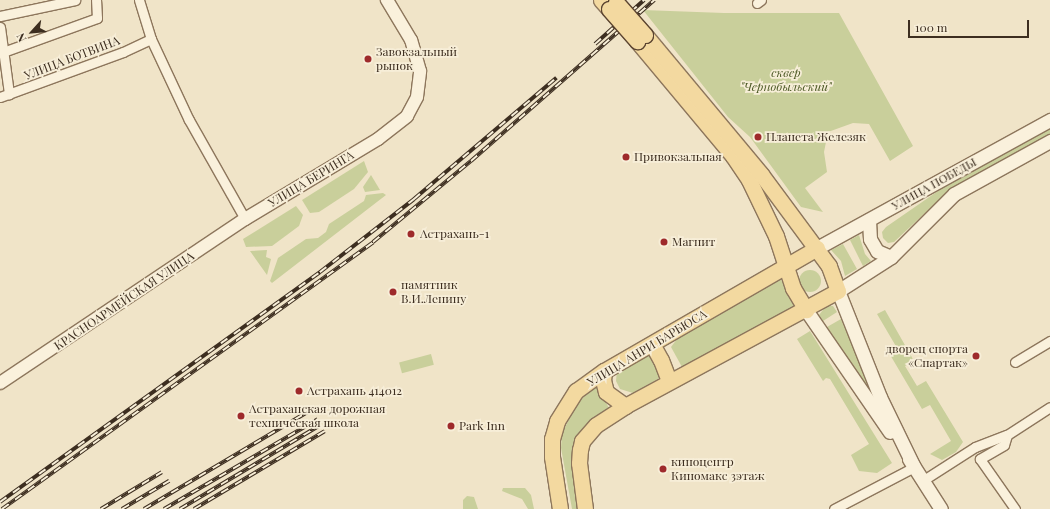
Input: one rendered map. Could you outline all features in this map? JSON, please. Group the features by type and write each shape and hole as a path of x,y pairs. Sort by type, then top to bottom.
{"main road":[{"path":"610,3 762,174 829,266 880,397 914,467 941,509"},
{"path":"641,38 741,168 764,208 776,236 792,288 914,467"},
{"name":"УЛИЦА ПОБЕДЫ","path":"817,248 1050,120"},
{"name":"УЛИЦА ПОБЕДЫ","path":"838,291 890,258 954,194 1050,141"},
{"path":"869,220 870,239 877,251 890,258"},
{"name":"УЛИЦА АНРИ БАРБЮСА","path":"560,509 552,457 552,439 557,421 576,391 604,371 817,248"},
{"path":"585,509 579,463 582,441 596,425 625,406 806,310 838,291"},
{"path":"652,344 661,360 669,382"},
{"path":"604,371 603,380 606,392 625,406"}],"street":[{"path":"0,16 75,0"},
{"path":"3,52 97,18 96,0"},
{"path":"139,0 151,39 188,120 244,219"},
{"name":"УЛИЦА БЕРИНГА","path":"244,219 378,139 407,116 417,97 420,71 411,40 387,0"},
{"path":"0,27 9,94"},
{"name":"УЛИЦА БОТВИНА","path":"0,97 123,52 151,39"},
{"name":"КРАСНОАРМЕЙСКАЯ УЛИЦА","path":"0,383 244,219"},
{"path":"1015,362 1050,341"},
{"path":"922,481 975,447 1007,435 1050,407"},
{"path":"1007,435 1004,445 980,459 1015,509"},
{"path":"834,509 914,467"}],"green space":[{"name":"сквер \"Чернобыльский\"","path":"643,10 724,13 839,13 913,146 890,161 869,124 853,123 828,132 824,152 827,172 805,188 823,212 801,207 750,137 728,117"},
{"path":"1050,128 1050,134 953,187 894,242 888,243 883,238 882,232 886,227 951,182"},
{"path":"364,161 368,172 354,189 319,212 310,213 302,200"},
{"path":"371,175 380,190 365,192 363,187"},
{"path":"383,193 386,195 272,283 270,281 278,258 306,239 318,238 326,232 329,224 364,201 366,195"},
{"path":"296,206 303,215 299,226 272,246 246,247 243,239"},
{"path":"859,235 865,254 871,261 863,266 850,240"},
{"path":"843,244 857,269 845,276 841,261 831,250"},
{"path":"267,250 266,257 271,259 267,275 250,251"},
{"path":"806,270 814,270 821,277 821,285 814,292 806,292 799,285 799,277"},
{"path":"780,278 798,309 682,367 671,347 680,335"},
{"path":"826,306 833,306 837,312 823,321 819,315"},
{"path":"885,310 914,361 905,366 917,386 926,381 963,442 956,452 942,460 930,454 951,441 930,405 922,409 889,353 897,348 877,314"},
{"path":"841,319 877,404 827,327"},
{"path":"810,331 892,463 877,473 859,471 851,455 869,444 830,379 826,378 823,381 797,339"},
{"path":"431,354 434,365 402,373 399,363"},
{"path":"646,355 651,356 660,375 658,379 633,393 620,389 616,381 617,371"},
{"path":"596,384 610,410 587,427 582,509 572,509 561,448 562,433 577,404"},
{"path":"503,488 525,488 531,495 534,509 528,509 522,499 502,491"},
{"path":"467,496 474,497 478,509 463,509 463,500"}],"railway":[{"path":"595,44 644,0"},
{"path":"2,509 373,242 471,161 654,0"},
{"path":"0,502 320,272 414,199 556,78"},
{"path":"144,509 314,408"},
{"path":"164,509 318,419"},
{"path":"180,509 322,424"},
{"path":"194,509 325,431"},
{"path":"101,509 162,472"},
{"path":"122,509 169,481"}],"place":[{"name":"Завокзальный рынок","path":"368,59"},
{"name":"Планета Железяк","path":"758,137"},
{"name":"Привокзальная","path":"626,157"},
{"name":"Астрахань-1","path":"411,234"},
{"name":"Магнит","path":"664,242"},
{"name":"памятник В.И.Ленину","path":"393,292"},
{"name":"дворец спорта «Спартак»","path":"976,356"},
{"name":"Астрахань 414012","path":"299,391"},
{"name":"Астраханская дорожная техническая школа","path":"241,416"},
{"name":"Park Inn","path":"451,426"},
{"name":"киноцентр Киномакс 3этаж","path":"663,469"}]}
